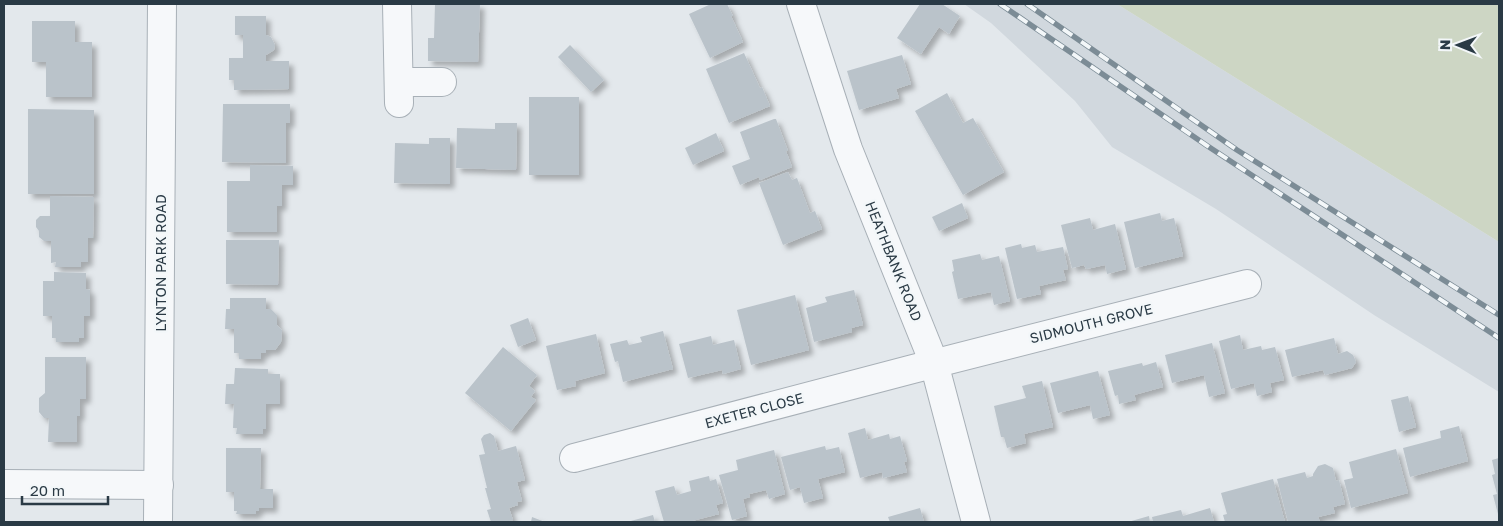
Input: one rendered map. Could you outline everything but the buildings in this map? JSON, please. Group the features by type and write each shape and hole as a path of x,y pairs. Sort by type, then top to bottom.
{"street":[{"name":"LYNTON PARK ROAD","path":"158,522 162,4"},
{"path":"397,4 399,93 442,82"},
{"name":"HEATHBANK ROAD","path":"800,4 848,149 934,363 976,522"},
{"name":"SIDMOUTH GROVE","path":"934,363 1247,284"},
{"name":"EXETER CLOSE","path":"574,458 934,363"},
{"path":"4,484 159,485"}],"shaded area":[{"path":"964,4 1117,4 1499,242 1499,392 1374,315 1216,209 1112,147 1075,101 991,23"}],"green space":[{"path":"1117,4 1499,4 1499,242"}],"railway":[{"path":"1000,4 1206,145 1499,338"},
{"path":"1027,4 1237,150 1499,315"}]}
